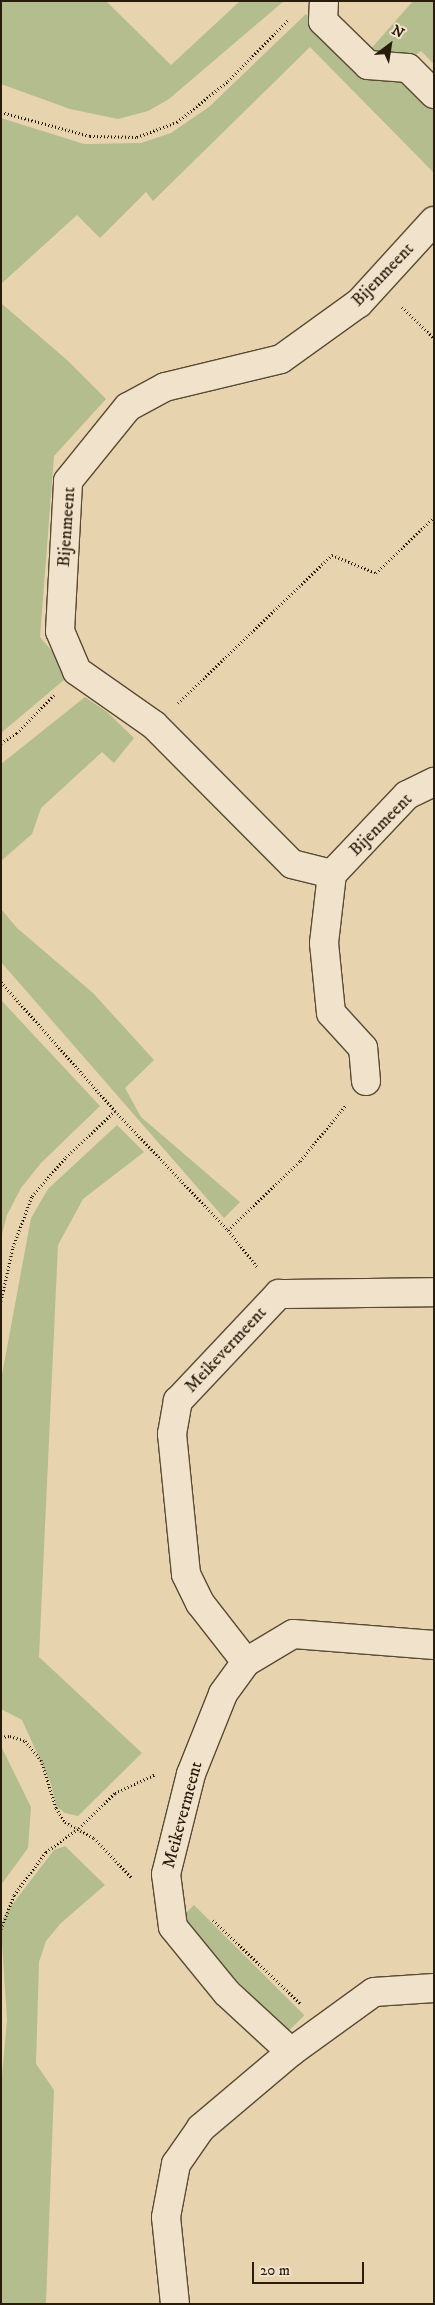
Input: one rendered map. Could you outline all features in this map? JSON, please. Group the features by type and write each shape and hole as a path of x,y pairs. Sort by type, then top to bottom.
{"street":[{"path":"324,1 323,22 368,65 408,68 434,94"},
{"name":"Bijenmeent","path":"77,671 60,632 68,481 128,407 165,387 281,359 359,303 434,221"},
{"path":"77,671 154,725 292,864 332,874 324,943 331,1013 363,1048 366,1081"},
{"name":"Bijenmeent","path":"332,874 407,795 434,782"},
{"name":"Meikevermeent","path":"246,1662 200,1603 186,1574 172,1434 178,1401 278,1294 434,1292"},
{"name":"Meikevermeent","path":"291,2052 227,1993 173,1926 166,1874 191,1774 222,1694 246,1662 293,1634 434,1645"},
{"path":"175,2304 166,2216 176,2164 201,2128 291,2052 374,1992 434,1988"}],"path":[{"path":"1,112 90,136 137,137 177,122 228,81 294,14"},
{"path":"378,283 434,338"},
{"path":"154,725 332,555 376,573 434,517"},
{"path":"1,744 18,733 77,671"},
{"path":"1,982 115,1110 228,1230 278,1294"},
{"path":"228,1230 300,1161 366,1081"},
{"path":"1,1301 14,1247 32,1196 66,1157 115,1110"},
{"path":"1,1737 10,1736 24,1741 41,1760 56,1808 65,1822 79,1828 94,1838 134,1880 166,1874"},
{"path":"1,1929 14,1895 46,1852 79,1828 115,1793 150,1775 175,1770 191,1774"},
{"path":"208,1914 325,2027"}],"green space":[{"path":"1,1 106,1 171,65 240,1 284,1 169,99 148,111 118,119 70,109 1,84"},
{"path":"413,1 434,1 434,64 421,51 413,57 369,51"},
{"path":"306,14 366,78 407,82 434,109 434,173 310,47 153,201 146,192 100,238 77,215 1,284 1,118 84,144 141,143 171,133 209,107"},
{"path":"1,303 67,360 106,399 54,456 40,637 71,674 1,733"},
{"path":"85,697 107,712 134,738 114,763 102,752 41,808 32,834 1,861 1,764"},
{"path":"1,909 17,928 93,993 154,1060 125,1088 141,1117 240,1202 224,1218 1,962"},
{"path":"1,1000 100,1106 41,1163 21,1188 7,1215 1,1238"},
{"path":"117,1125 144,1152 83,1199 58,1245 39,1657 142,1753 78,1816 65,1813 56,1806 51,1784 22,1720 1,1709 1,1380 31,1218 48,1189"},
{"path":"1,1746 31,1807 28,1848 1,1885"},
{"path":"65,1846 105,1885 61,1923 46,1941 39,1962 36,2064 54,2090 46,2304 1,2304 1,2088 7,2020 1,1927 5,1914 54,1850"},
{"path":"194,1905 304,2015 288,2032 178,1921"}]}
